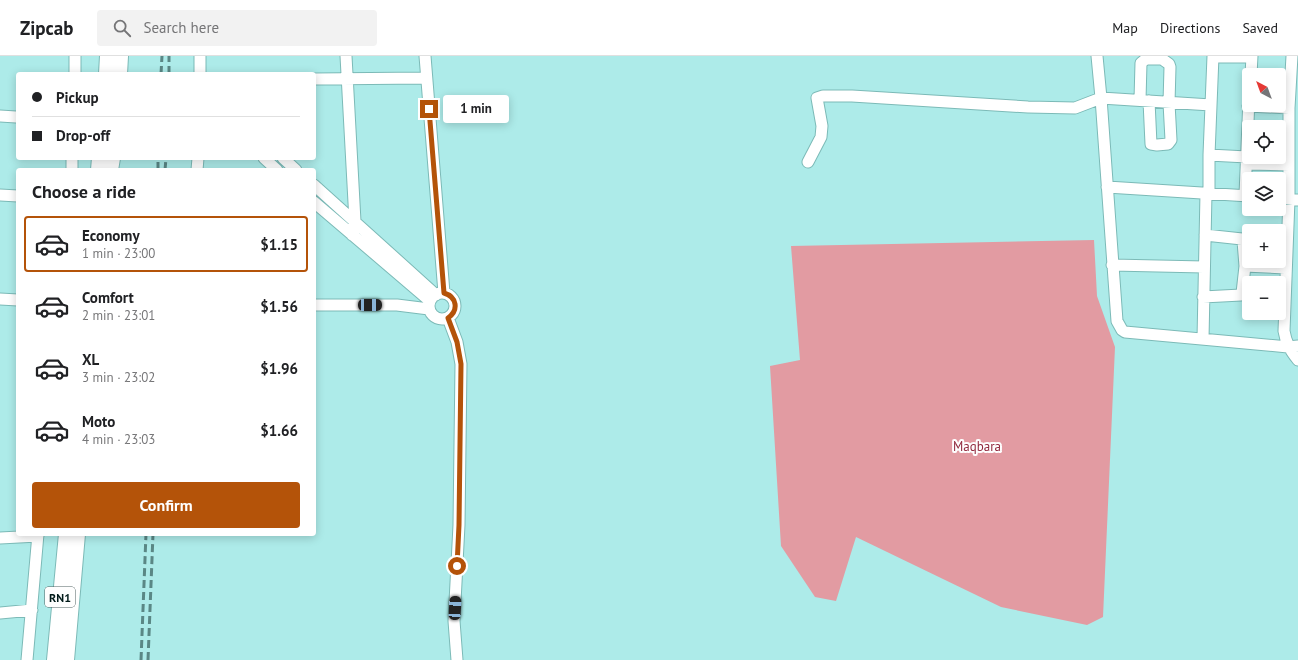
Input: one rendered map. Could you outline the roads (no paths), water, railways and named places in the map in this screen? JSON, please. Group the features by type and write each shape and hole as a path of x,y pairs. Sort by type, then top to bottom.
{"main road":[{"path":"106,72 107,56"},
{"path":"120,72 122,56"},
{"name":"RN1","path":"54,660 66,536"},
{"name":"RN1","path":"67,660 78,536"}],"street":[{"path":"74,72 75,56"},
{"path":"200,56 200,72"},
{"path":"346,56 355,221 352,235"},
{"path":"316,306 397,305 435,299 451,297 455,304 454,312 448,318 440,320 430,313 435,299 425,56"},
{"path":"1097,56 1116,322 1125,332 1293,346"},
{"path":"1203,339 1205,235 1213,56 1252,57 1251,68"},
{"path":"1286,251 1289,199 1289,108 1292,56"},
{"path":"1162,57 1170,67 1169,103 1171,140 1168,144 1151,144 1145,100 1141,63 1146,59 1162,57"},
{"path":"316,79 426,78"},
{"path":"808,162 821,137 822,126 817,98 823,96 852,96 1028,107 1075,108 1101,98 1211,105"},
{"path":"0,116 16,117"},
{"path":"1209,155 1242,159"},
{"path":"266,160 275,168"},
{"path":"285,160 294,168"},
{"path":"1281,164 1289,165"},
{"path":"316,187 355,221 435,299"},
{"path":"1107,187 1242,196"},
{"path":"0,195 16,196"},
{"path":"316,204 352,235 435,299"},
{"path":"1205,235 1242,238"},
{"path":"1112,265 1204,267"},
{"path":"1203,297 1240,295 1242,293 1245,268"},
{"path":"1285,268 1284,331 1293,346 1298,360"},
{"path":"0,299 16,300"},
{"path":"448,318 457,342 461,364 459,525 454,621 457,660"},
{"path":"0,538 25,536"},
{"path":"27,660 38,536"},
{"path":"0,613 32,610"}],"railway":[{"path":"161,72 162,56"},
{"path":"169,56 169,72"},
{"path":"158,160 158,168"},
{"path":"165,168 166,160"},
{"path":"141,660 146,536"},
{"path":"148,660 153,536"}],"park label":[{"name":"Maqbara","path":"977,446"}]}
